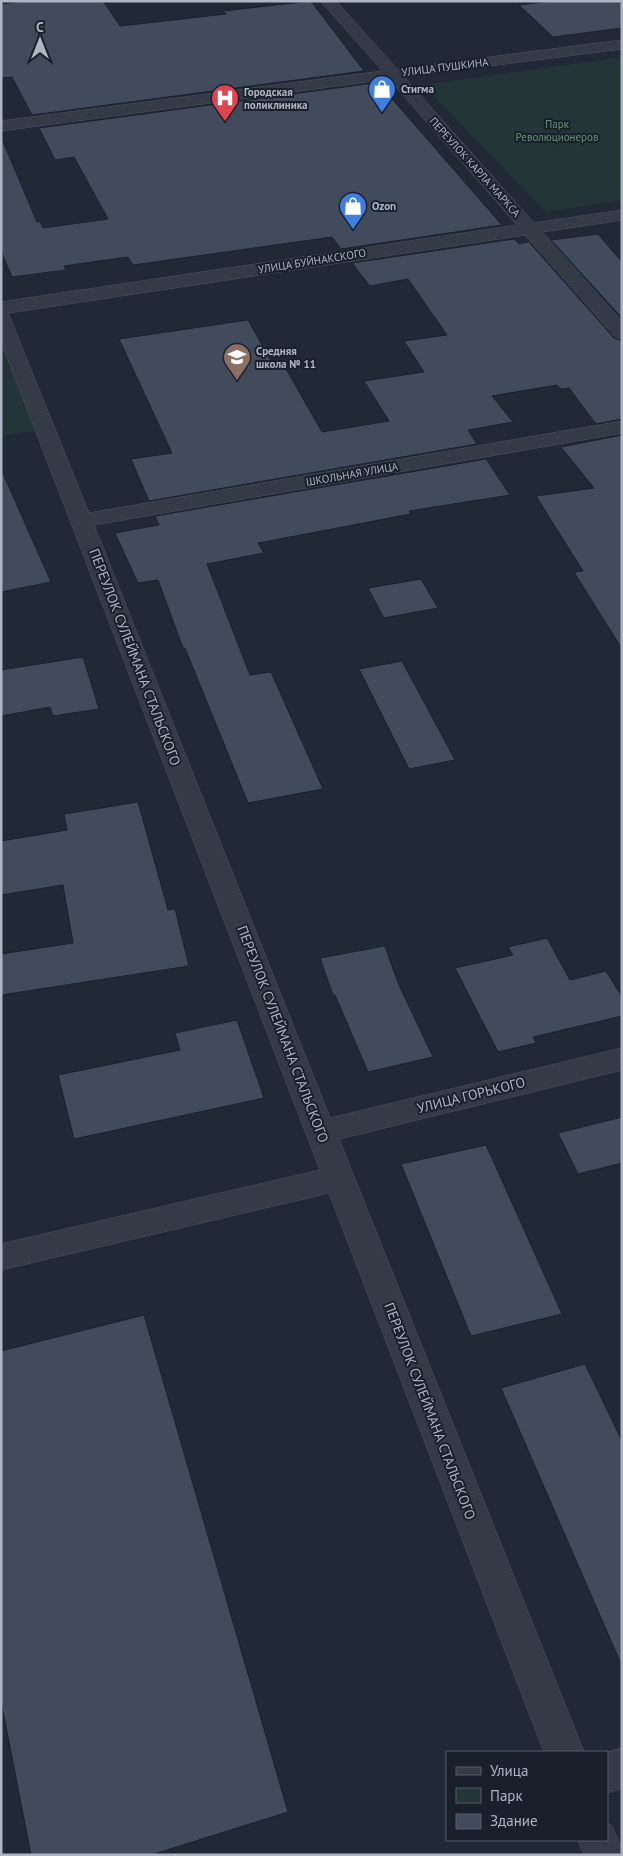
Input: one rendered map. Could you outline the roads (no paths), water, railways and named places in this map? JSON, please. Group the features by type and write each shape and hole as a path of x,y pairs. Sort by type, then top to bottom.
{"street":[{"name":"ПЕРЕУЛОК КАРЛА МАРКСА","path":"328,1 622,332"},
{"name":"УЛИЦА ПУШКИНА","path":"1,126 622,44"},
{"name":"УЛИЦА БУЙНАКСКОГО","path":"1,308 622,215"},
{"name":"ПЕРЕУЛОК СУЛЕЙМАНА СТАЛЬСКОГО","path":"1,316 564,1751"},
{"name":"ШКОЛЬНАЯ УЛИЦА","path":"82,521 622,427"},
{"name":"УЛИЦА ГОРЬКОГО","path":"321,1132 622,1059"},
{"path":"1,1257 339,1178"},
{"path":"608,1773 622,1768"},
{"path":"598,1841 604,1855"}],"place":[{"name":"Стигма","path":"382,113"},
{"name":"Городская поликлиника","path":"225,122"},
{"name":"Ozon","path":"353,230"},
{"name":"Средняя школа № 11","path":"237,381"}],"park label":[{"name":"Парк Революционеров","path":"557,130"}]}
